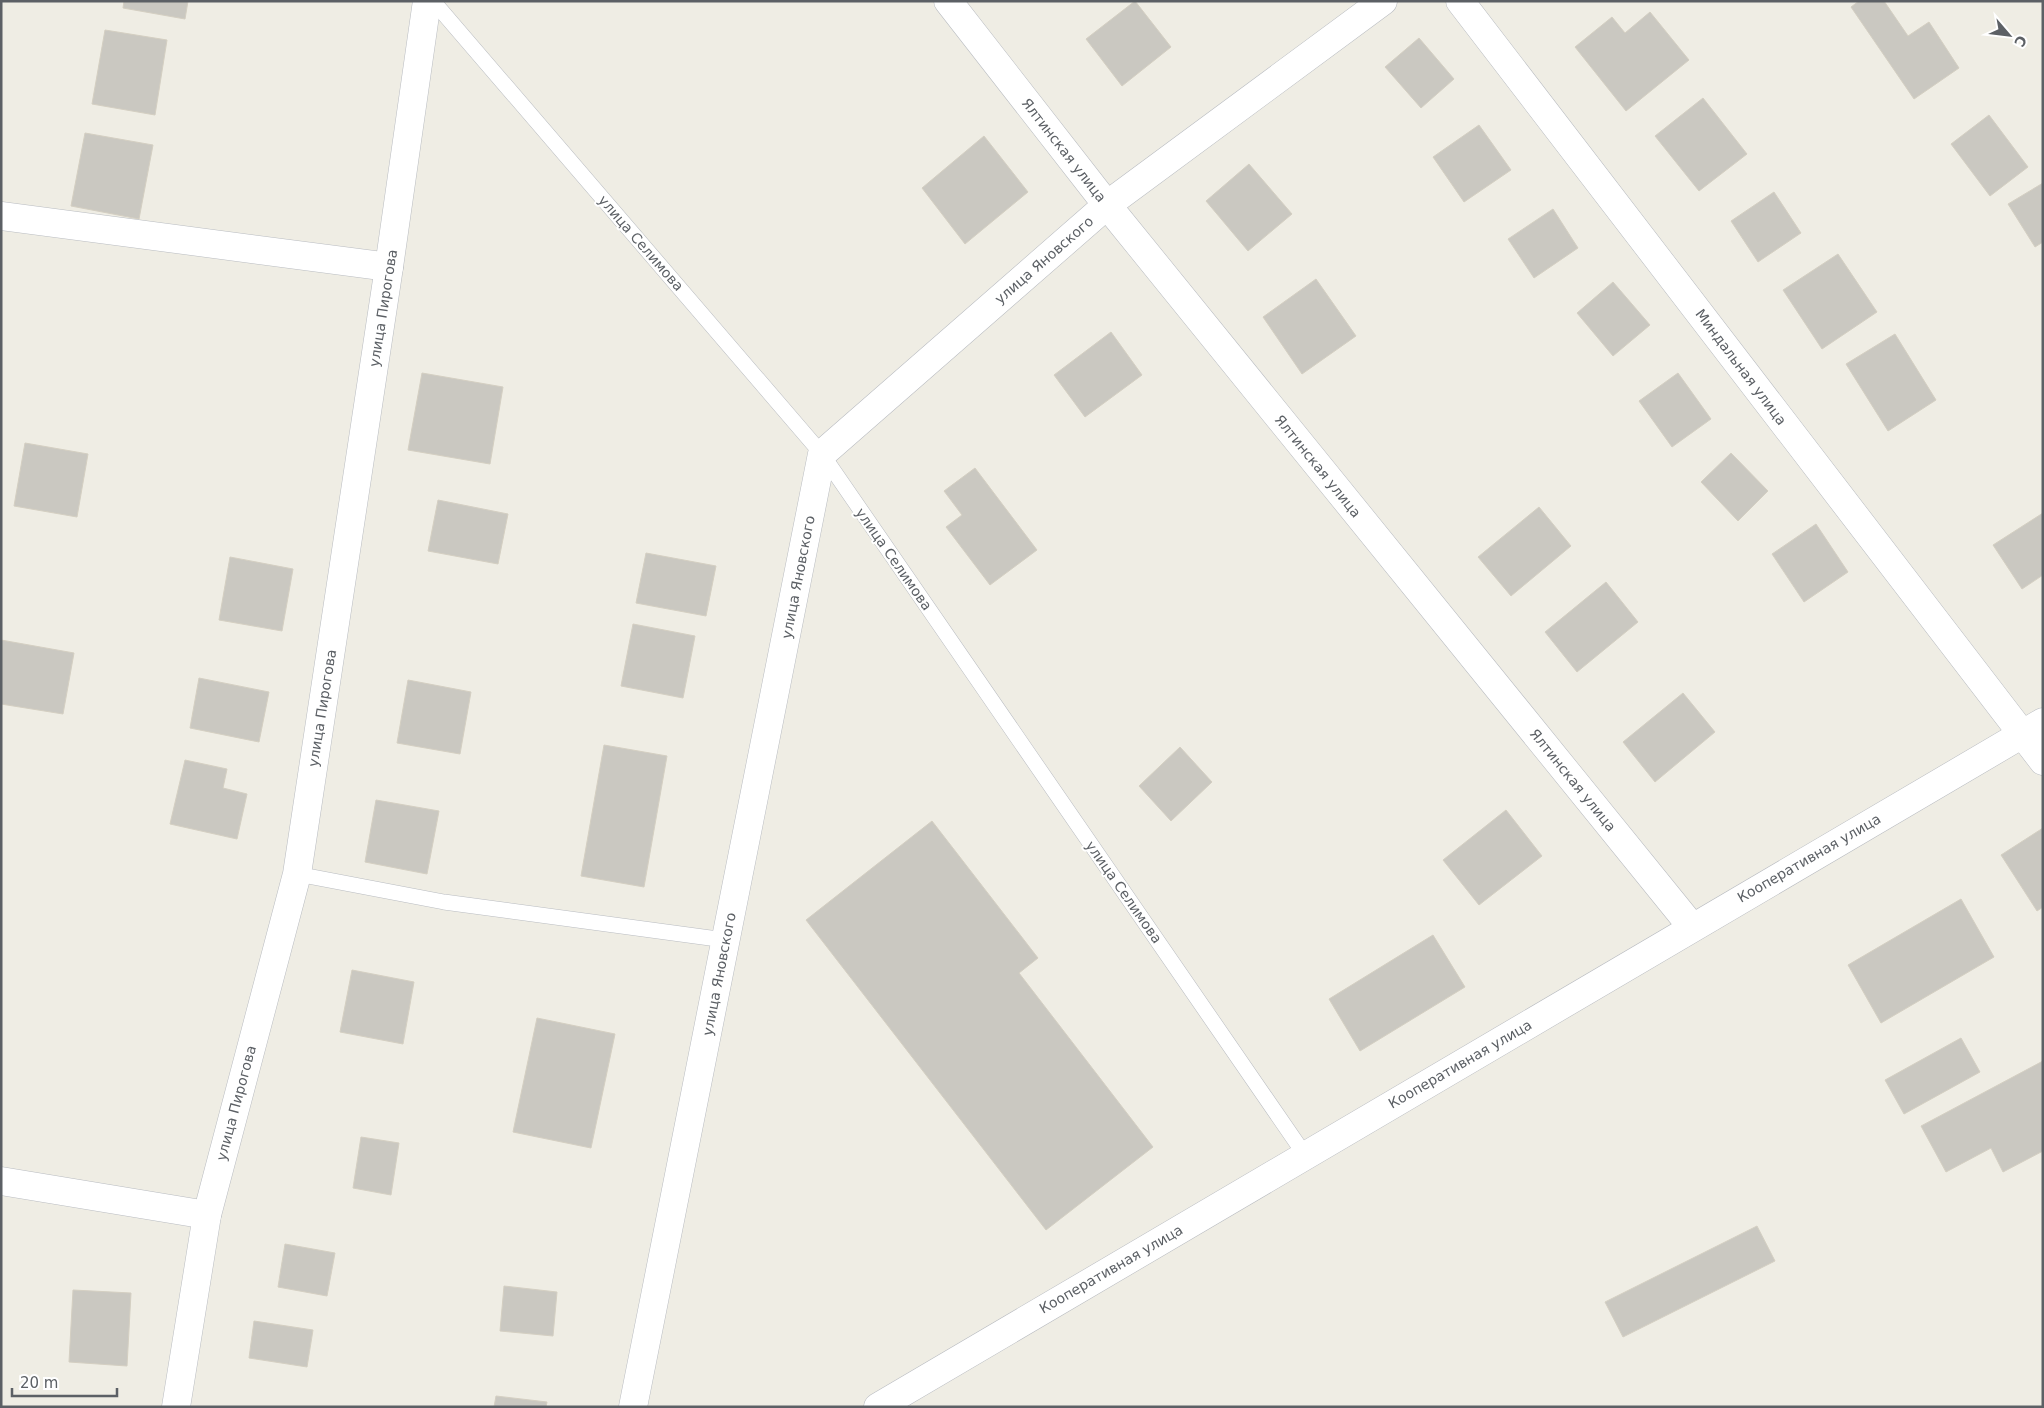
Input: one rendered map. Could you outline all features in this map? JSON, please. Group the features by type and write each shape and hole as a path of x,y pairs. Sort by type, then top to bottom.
{"street":[{"name":"улица Пирогова","path":"176,1407 207,1215 297,874 389,267 427,1"},
{"name":"Ялтинская улица","path":"948,1 1108,205 1692,927"},
{"name":"улица Яновского","path":"633,1407 822,454 1108,205 1382,1"},
{"name":"Миндальная улица","path":"1460,1 2032,728 2043,761"},
{"path":"1,216 389,267"},
{"name":"Кооперативная улица","path":"878,1407 2032,728"},
{"path":"1,1181 207,1215"}],"lane":[{"name":"улица Селимова","path":"433,1 822,454 1305,1155"},
{"path":"297,874 444,902 725,940"}],"building":[{"path":"124,1 188,1 185,19 123,8"},
{"path":"1135,1 1171,47 1122,86 1086,39"},
{"path":"1859,1 1884,1 1908,36 1929,22 1959,68 1914,99 1851,7"},
{"path":"1650,12 1689,60 1626,111 1575,47 1612,17 1625,33"},
{"path":"105,30 167,40 155,115 92,104"},
{"path":"1419,38 1454,79 1421,108 1385,67"},
{"path":"1703,98 1747,154 1699,191 1655,136"},
{"path":"1989,115 2028,167 1990,196 1951,144"},
{"path":"1479,125 1511,170 1464,202 1433,157"},
{"path":"85,133 153,145 139,219 71,206"},
{"path":"984,136 1028,192 965,244 922,188"},
{"path":"1249,164 1292,214 1248,251 1206,201"},
{"path":"2043,183 2043,242 2035,247 2008,204"},
{"path":"1774,192 1801,233 1758,262 1731,221"},
{"path":"1553,209 1578,248 1534,278 1508,239"},
{"path":"1838,254 1877,312 1822,349 1783,290"},
{"path":"1316,279 1356,336 1302,374 1263,317"},
{"path":"1613,282 1650,325 1613,356 1577,313"},
{"path":"1111,332 1142,375 1085,417 1054,375"},
{"path":"1895,334 1936,400 1888,431 1846,364"},
{"path":"422,373 503,387 490,464 408,450"},
{"path":"1678,373 1711,419 1672,447 1639,401"},
{"path":"25,443 88,454 77,517 14,506"},
{"path":"1731,453 1768,491 1738,521 1701,482"},
{"path":"975,468 1037,550 990,585 946,527 962,515 944,491"},
{"path":"438,500 508,514 498,564 428,551"},
{"path":"1539,507 1571,546 1511,596 1478,557"},
{"path":"2043,513 2043,575 2022,589 1993,545"},
{"path":"1816,524 1848,572 1804,602 1772,554"},
{"path":"646,553 716,566 706,616 636,603"},
{"path":"230,557 293,569 282,631 219,620"},
{"path":"1606,582 1638,622 1577,672 1545,632"},
{"path":"633,624 695,636 683,698 621,686"},
{"path":"1,640 74,653 63,714 1,704"},
{"path":"199,678 269,692 259,742 190,728"},
{"path":"408,680 471,692 460,754 397,743"},
{"path":"1683,693 1715,732 1655,782 1623,742"},
{"path":"604,745 667,756 644,887 581,876"},
{"path":"1180,747 1212,782 1171,821 1139,786"},
{"path":"185,760 227,769 223,788 247,794 237,839 170,824"},
{"path":"376,800 439,811 427,874 365,862"},
{"path":"1506,810 1542,856 1479,905 1443,860"},
{"path":"932,821 1038,958 1019,973 1153,1147 1046,1230 806,920"},
{"path":"2043,828 2043,907 2037,911 2001,855"},
{"path":"1961,899 1994,957 1881,1023 1848,965"},
{"path":"1433,935 1465,987 1360,1051 1329,999"},
{"path":"352,970 414,982 403,1044 340,1032"},
{"path":"537,1018 615,1034 591,1148 513,1132"},
{"path":"1961,1038 1980,1072 1904,1114 1885,1080"},
{"path":"2043,1061 2043,1151 2003,1172 1991,1148 1946,1172 1921,1126"},
{"path":"361,1137 399,1143 391,1195 353,1188"},
{"path":"1757,1226 1775,1261 1623,1337 1605,1302"},
{"path":"285,1244 335,1253 327,1296 278,1287"},
{"path":"504,1286 557,1292 553,1336 500,1331"},
{"path":"73,1290 131,1293 127,1366 69,1362"},
{"path":"254,1321 313,1330 307,1367 249,1358"},
{"path":"496,1396 547,1402 546,1407 494,1407"}]}
